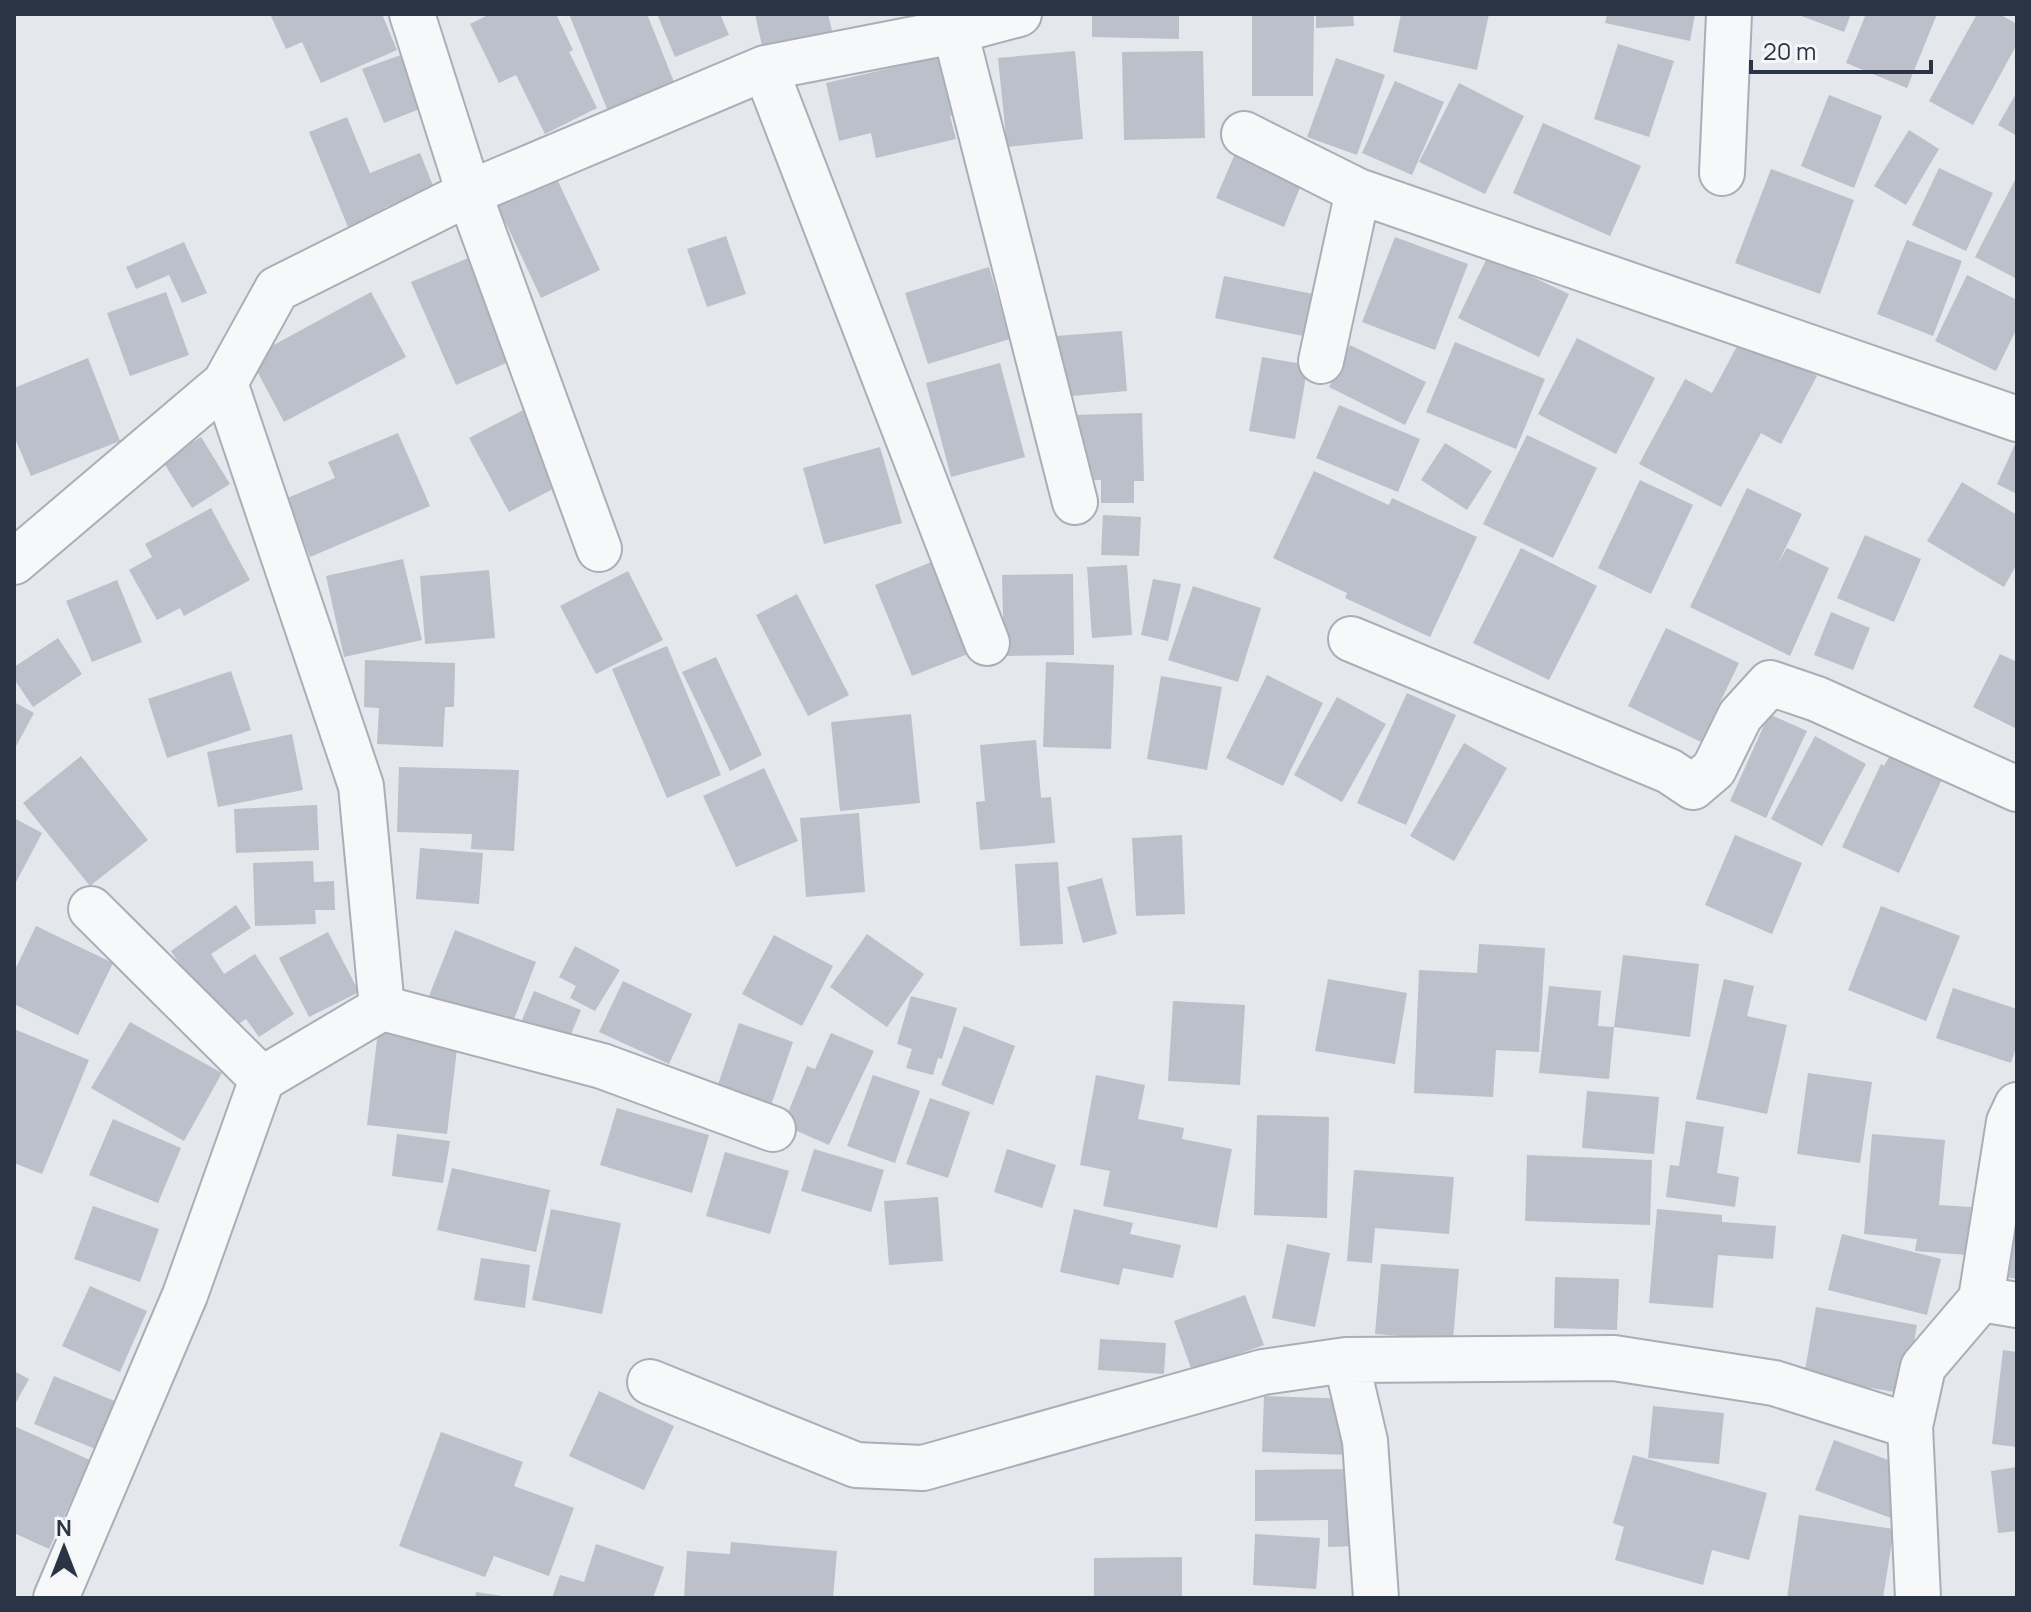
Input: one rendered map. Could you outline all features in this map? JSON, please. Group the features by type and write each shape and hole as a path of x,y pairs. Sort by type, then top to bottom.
{"street":[{"path":"412,14 469,193 599,549"},
{"path":"14,562 225,383 277,289 469,193 765,68 955,31 1019,14"},
{"path":"1722,173 1729,14"},
{"path":"955,31 1075,502"},
{"path":"765,68 987,643"},
{"path":"1244,134 1358,191 2017,419"},
{"path":"1321,361 1358,191"},
{"path":"225,383 361,786 382,1008"},
{"path":"1351,639 1669,771 1693,787 1714,769 1740,716 1770,683 1817,699 2017,789"},
{"path":"91,909 262,1079"},
{"path":"56,1598 185,1295 262,1079 382,1008 602,1066 773,1129"},
{"path":"1918,1598 1910,1426 1923,1367 1999,1302 2009,1122 2017,1105"},
{"path":"650,1382 856,1465 923,1468 1263,1372 1346,1360 1614,1358 1774,1383 1910,1426"},
{"path":"1346,1360 1365,1441 1376,1598"}],"building":[{"path":"270,14 382,14 397,50 321,83 302,42 286,49"},
{"path":"490,14 556,14 573,50 569,52 597,108 545,134 516,75 499,83 470,24"},
{"path":"569,14 647,14 674,82 607,109"},
{"path":"657,14 720,14 729,35 675,57"},
{"path":"755,14 828,14 834,39 764,55"},
{"path":"1092,14 1179,14 1179,39 1092,37"},
{"path":"1252,14 1314,14 1313,96 1252,96"},
{"path":"1316,14 1353,14 1354,26 1316,28"},
{"path":"1401,14 1489,14 1477,70 1393,52"},
{"path":"1607,14 1695,14 1690,41 1605,23"},
{"path":"1796,14 1851,14 1844,32"},
{"path":"1866,14 1937,14 1907,88 1846,63"},
{"path":"1977,14 1999,14 2017,24 2017,44 1973,125 1929,101"},
{"path":"1618,44 1674,61 1649,137 1594,119"},
{"path":"1075,51 1083,139 1007,147 998,58"},
{"path":"1203,51 1205,138 1124,140 1122,52"},
{"path":"409,52 430,105 384,123 362,69"},
{"path":"947,55 961,114 950,116 956,139 876,158 871,133 839,141 826,83"},
{"path":"1336,58 1385,75 1357,155 1307,137"},
{"path":"1395,81 1444,102 1412,175 1362,153"},
{"path":"1459,83 1524,116 1485,194 1419,162"},
{"path":"2017,92 2017,136 1998,125"},
{"path":"1829,95 1882,116 1854,188 1801,166"},
{"path":"347,117 370,173 420,153 434,188 384,208 387,216 350,232 309,132"},
{"path":"1543,123 1641,166 1610,236 1513,193"},
{"path":"1909,130 1939,149 1906,205 1874,186"},
{"path":"1237,149 1304,178 1284,227 1216,198"},
{"path":"1939,168 1993,193 1966,251 1912,225"},
{"path":"1771,169 1854,200 1820,294 1735,263"},
{"path":"555,175 600,270 541,298 496,202"},
{"path":"2017,176 2017,279 1975,257"},
{"path":"726,236 746,294 707,307 687,249"},
{"path":"1395,237 1468,264 1435,350 1362,322"},
{"path":"1907,240 1962,261 1933,336 1877,314"},
{"path":"184,242 207,293 182,303 169,275 136,289 126,267"},
{"path":"478,254 524,355 456,385 411,282"},
{"path":"1488,256 1569,294 1539,357 1458,318"},
{"path":"989,267 1010,339 928,364 905,293"},
{"path":"1967,275 2017,300 2017,328 1996,371 1935,341"},
{"path":"1224,276 1313,294 1303,336 1215,318"},
{"path":"166,292 189,355 130,376 107,313"},
{"path":"371,292 406,357 284,422 250,358"},
{"path":"1122,331 1127,391 1061,397 1056,336"},
{"path":"1742,337 1817,376 1781,444 1761,433 1721,507 1639,464 1685,379 1712,393"},
{"path":"1577,338 1655,378 1616,454 1538,414"},
{"path":"1455,342 1545,379 1516,449 1426,412"},
{"path":"1350,345 1426,382 1405,425 1329,387"},
{"path":"1262,357 1308,365 1295,439 1249,431"},
{"path":"88,358 120,441 31,476 14,436 14,388"},
{"path":"1000,363 1025,457 951,477 926,383"},
{"path":"533,405 572,479 509,512 469,438"},
{"path":"1339,405 1420,439 1398,492 1316,458"},
{"path":"1142,413 1144,481 1134,481 1134,503 1101,503 1101,480 1075,481 1074,415"},
{"path":"398,433 430,506 310,557 285,499 335,478 328,462"},
{"path":"1527,435 1597,468 1553,558 1483,524"},
{"path":"201,437 230,484 192,508 162,460"},
{"path":"2017,440 2017,494 1997,484"},
{"path":"1445,443 1492,471 1467,510 1421,480"},
{"path":"880,447 902,523 824,544 803,468"},
{"path":"1314,471 1389,505 1392,498 1477,537 1430,637 1345,598 1347,593 1273,558"},
{"path":"1640,480 1693,505 1651,594 1598,568"},
{"path":"1962,482 2017,515 2017,564 2004,587 1927,541"},
{"path":"1747,488 1802,514 1777,565 1787,548 1829,568 1790,656 1690,607"},
{"path":"211,508 250,580 184,616 180,608 157,620 129,570 152,557 145,544"},
{"path":"1103,515 1141,517 1139,556 1101,555"},
{"path":"1865,535 1921,559 1894,622 1837,598"},
{"path":"1521,548 1597,586 1549,680 1473,643"},
{"path":"941,558 978,650 912,676 875,585"},
{"path":"403,559 422,640 344,657 326,576"},
{"path":"1127,565 1132,635 1092,638 1087,567"},
{"path":"489,570 495,638 425,644 420,576"},
{"path":"628,571 663,640 596,674 560,606"},
{"path":"1073,574 1074,655 1004,656 1002,575"},
{"path":"1153,579 1181,584 1168,641 1141,635"},
{"path":"117,580 142,642 92,662 66,601"},
{"path":"1193,586 1261,608 1238,682 1168,660"},
{"path":"797,594 849,695 808,716 756,615"},
{"path":"1831,612 1870,628 1853,670 1814,655"},
{"path":"1666,628 1739,663 1701,742 1628,706"},
{"path":"58,638 82,674 33,707 14,679 14,667"},
{"path":"667,646 721,775 667,798 612,669"},
{"path":"2000,654 2017,662 2017,729 1973,707"},
{"path":"716,657 762,755 730,771 682,672"},
{"path":"365,660 455,663 454,707 445,707 443,747 377,744 379,708 364,707"},
{"path":"1046,662 1114,665 1111,749 1043,747"},
{"path":"231,671 251,730 167,758 148,699"},
{"path":"1267,675 1323,703 1283,786 1226,758"},
{"path":"1161,676 1222,687 1207,770 1147,759"},
{"path":"1407,693 1456,715 1406,825 1357,803"},
{"path":"1337,697 1386,724 1342,802 1294,775"},
{"path":"14,702 34,713 14,750"},
{"path":"911,714 920,803 840,811 831,722"},
{"path":"1769,714 1807,731 1766,818 1730,801"},
{"path":"292,734 303,790 218,807 207,752"},
{"path":"1815,736 1866,764 1822,846 1771,819"},
{"path":"1036,740 1041,798 1051,797 1055,843 980,850 976,802 985,801 980,745"},
{"path":"1464,743 1507,768 1454,861 1410,836"},
{"path":"1891,753 1943,777 1899,873 1842,847 1881,764 1884,766"},
{"path":"81,756 148,840 90,886 23,803"},
{"path":"399,767 519,770 514,851 471,849 472,834 397,832"},
{"path":"764,768 798,841 736,867 703,796"},
{"path":"317,805 319,850 236,853 234,809"},
{"path":"859,813 865,892 806,897 800,818"},
{"path":"14,818 42,833 14,886"},
{"path":"1182,835 1185,914 1136,916 1132,838"},
{"path":"1735,835 1802,863 1772,934 1705,905"},
{"path":"420,848 483,853 479,904 416,899"},
{"path":"313,861 314,882 334,881 335,910 315,910 316,924 255,926 253,863"},
{"path":"1058,862 1063,944 1020,946 1015,864"},
{"path":"1102,878 1117,934 1083,943 1067,887"},
{"path":"236,905 251,928 211,954 224,974 255,954 294,1014 259,1037 246,1019 225,1033 171,951"},
{"path":"1881,906 1960,936 1926,1021 1848,990"},
{"path":"36,926 113,963 78,1035 14,1004 14,972"},
{"path":"455,930 536,962 511,1027 429,996"},
{"path":"328,932 359,992 309,1017 279,958"},
{"path":"867,934 924,974 887,1027 830,987"},
{"path":"774,935 833,966 802,1026 742,994"},
{"path":"1479,944 1545,948 1539,1052 1496,1050 1493,1097 1414,1093 1419,970 1477,973"},
{"path":"575,946 620,970 595,1011 570,998 576,986 559,977"},
{"path":"1623,955 1699,964 1690,1037 1614,1027"},
{"path":"1328,979 1407,993 1395,1064 1315,1051"},
{"path":"1724,979 1754,986 1747,1016 1787,1025 1767,1114 1696,1099"},
{"path":"623,981 692,1014 669,1064 599,1032"},
{"path":"1549,986 1601,991 1598,1026 1614,1027 1609,1079 1539,1073"},
{"path":"1953,988 2017,1009 2017,1044 2011,1063 1936,1038"},
{"path":"534,991 581,1010 564,1051 517,1032"},
{"path":"911,996 957,1008 942,1059 938,1058 933,1075 906,1068 912,1049 897,1044"},
{"path":"1173,1001 1245,1005 1240,1085 1168,1081"},
{"path":"130,1022 222,1073 184,1141 91,1088"},
{"path":"739,1023 793,1042 769,1111 715,1093"},
{"path":"964,1026 1015,1046 993,1105 941,1085"},
{"path":"14,1029 89,1060 42,1174 14,1163"},
{"path":"378,1031 458,1040 447,1134 367,1125"},
{"path":"831,1033 874,1051 829,1145 783,1125 807,1066 815,1069"},
{"path":"1808,1073 1872,1082 1860,1163 1797,1154"},
{"path":"873,1075 920,1091 895,1163 847,1146"},
{"path":"1096,1075 1145,1085 1138,1119 1184,1128 1182,1139 1232,1149 1217,1228 1103,1206 1110,1171 1080,1165"},
{"path":"1587,1091 1659,1097 1654,1154 1582,1148"},
{"path":"930,1098 970,1112 948,1178 906,1164"},
{"path":"617,1108 709,1135 692,1193 600,1165"},
{"path":"1257,1115 1329,1117 1327,1218 1254,1215"},
{"path":"113,1119 181,1148 158,1203 89,1175"},
{"path":"1686,1121 1724,1127 1717,1173 1739,1177 1735,1207 1666,1197 1670,1165 1679,1166"},
{"path":"397,1134 450,1141 443,1183 392,1176"},
{"path":"1872,1134 1945,1140 1939,1205 1971,1207 1967,1255 1915,1251 1917,1239 1864,1234"},
{"path":"814,1149 884,1170 871,1212 801,1191"},
{"path":"1007,1149 1056,1165 1042,1208 994,1192"},
{"path":"725,1152 789,1171 770,1234 706,1216"},
{"path":"1527,1155 1652,1160 1650,1225 1525,1221"},
{"path":"452,1168 550,1190 536,1252 437,1230"},
{"path":"1354,1170 1454,1177 1449,1234 1375,1228 1372,1263 1347,1261"},
{"path":"938,1197 943,1261 889,1265 884,1201"},
{"path":"2017,1204 2017,1279 2002,1276"},
{"path":"93,1206 159,1229 140,1282 74,1259"},
{"path":"551,1209 621,1223 602,1314 532,1300"},
{"path":"1074,1209 1133,1223 1130,1234 1181,1245 1173,1278 1123,1268 1119,1285 1060,1272"},
{"path":"1657,1209 1722,1215 1722,1222 1776,1226 1773,1259 1718,1255 1713,1308 1649,1303"},
{"path":"1842,1234 1941,1259 1927,1315 1828,1290"},
{"path":"1287,1244 1330,1253 1315,1327 1272,1318"},
{"path":"481,1258 530,1265 525,1308 474,1300"},
{"path":"1381,1264 1459,1269 1453,1340 1375,1334"},
{"path":"1555,1277 1619,1279 1617,1330 1554,1328"},
{"path":"90,1286 147,1311 120,1372 62,1346"},
{"path":"1245,1295 1264,1345 1192,1371 1174,1321"},
{"path":"1816,1307 1917,1325 1905,1394 1804,1376"},
{"path":"1100,1339 1166,1343 1164,1374 1098,1370"},
{"path":"2003,1350 2017,1352 2017,1447 1992,1444"},
{"path":"14,1371 29,1379 14,1406"},
{"path":"54,1376 122,1404 103,1452 34,1424"},
{"path":"599,1391 674,1426 644,1490 569,1456"},
{"path":"1264,1396 1353,1399 1351,1455 1262,1452"},
{"path":"1653,1406 1724,1413 1719,1464 1648,1458"},
{"path":"14,1426 90,1460 49,1549 14,1533"},
{"path":"441,1432 523,1462 514,1486 574,1508 549,1576 494,1556 485,1577 399,1546"},
{"path":"1834,1440 1910,1468 1891,1518 1815,1490"},
{"path":"1633,1455 1767,1493 1749,1560 1712,1550 1703,1585 1615,1560 1624,1527 1613,1523"},
{"path":"2017,1467 2017,1531 1998,1533 1991,1471"},
{"path":"1359,1469 1356,1546 1328,1547 1328,1520 1255,1521 1255,1470"},
{"path":"1799,1515 1894,1529 1883,1598 1787,1598"},
{"path":"1255,1534 1320,1538 1316,1589 1253,1585"},
{"path":"731,1542 837,1551 833,1598 684,1598 687,1551 730,1554"},
{"path":"596,1544 664,1567 653,1598 552,1598 560,1575 584,1582"},
{"path":"1182,1557 1182,1598 1094,1598 1094,1558"},
{"path":"476,1592 502,1596 502,1598 475,1598"}]}
